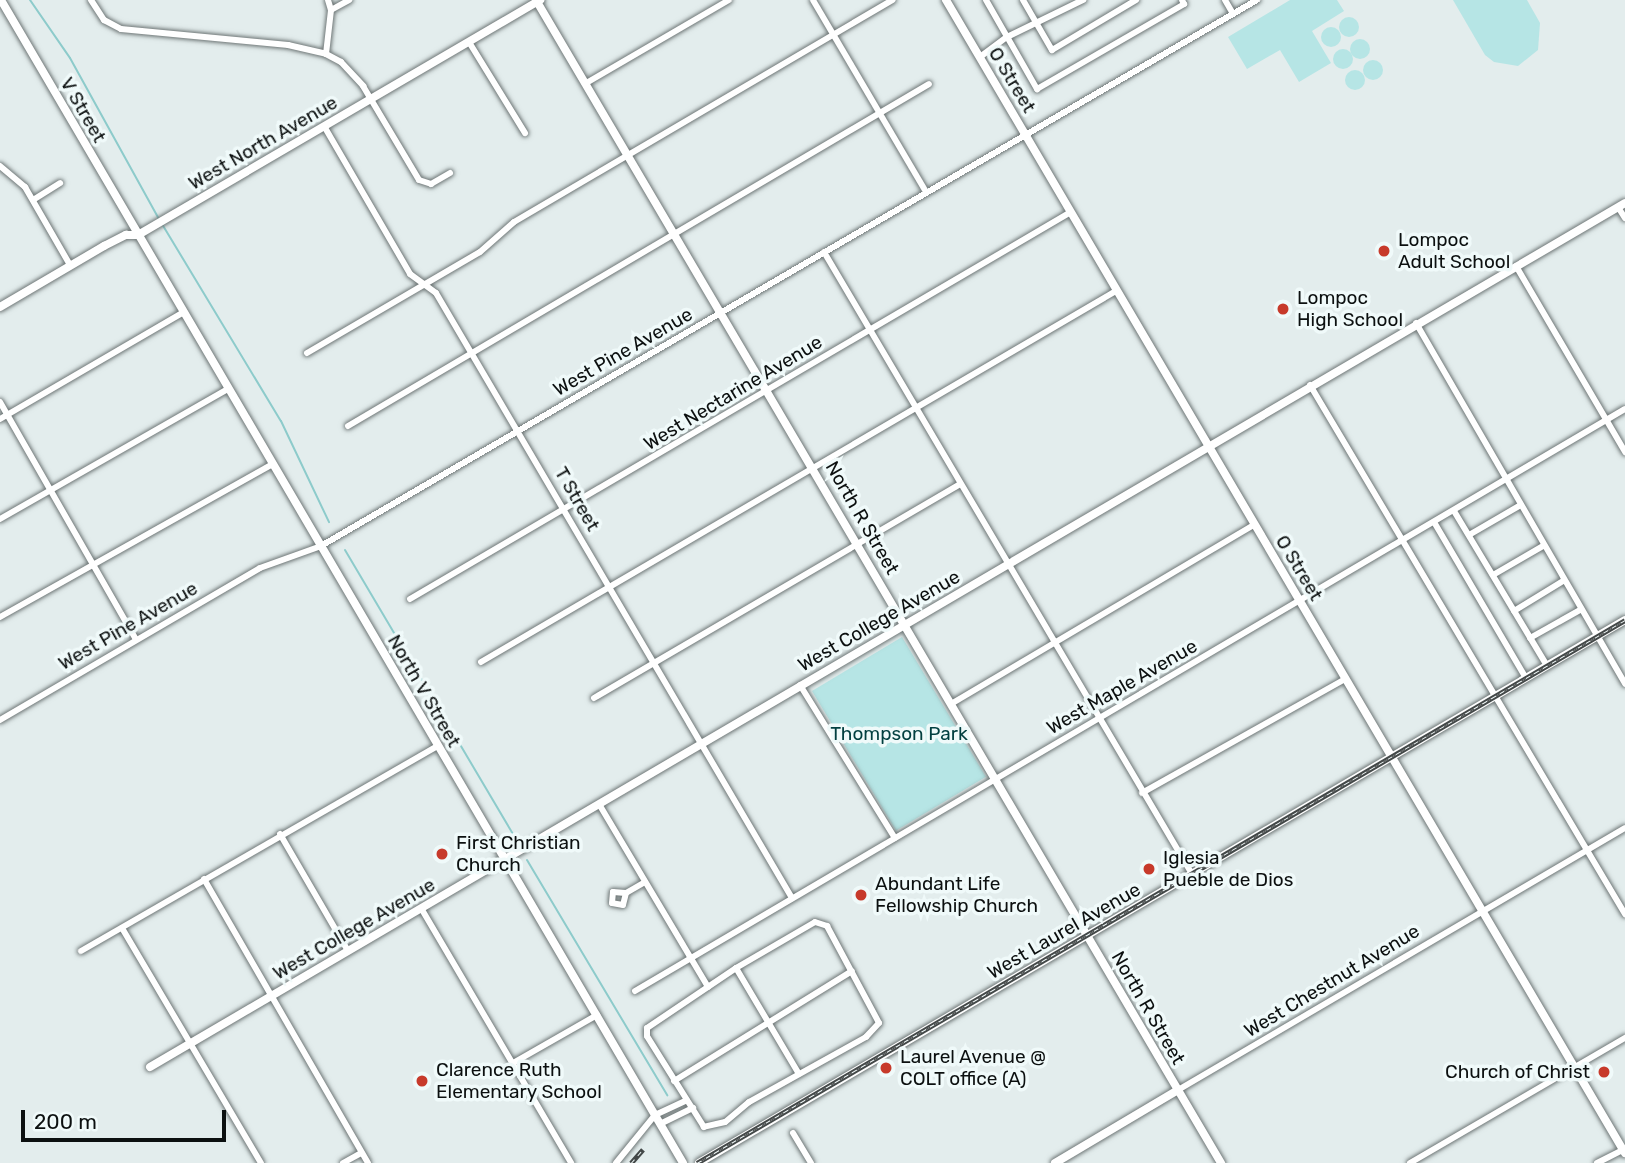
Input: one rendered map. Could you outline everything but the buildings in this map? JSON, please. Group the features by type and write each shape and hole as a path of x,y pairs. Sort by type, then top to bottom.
{"street":[{"name":"V Street","path":"1,0 138,235"},
{"path":"91,0 104,20 121,29 288,45 326,54 347,68 371,98 419,180 431,184 450,173"},
{"path":"326,54 331,10 328,0"},
{"path":"331,10 349,0"},
{"name":"West North Avenue","path":"0,307 126,235 138,235 148,230 538,0"},
{"name":"North R Street","path":"538,0 859,542 994,781 1221,1163"},
{"path":"588,82 729,0"},
{"path":"813,0 926,192"},
{"path":"307,353 480,252 514,222 894,0"},
{"name":"O Street","path":"946,0 1624,1152"},
{"path":"986,0 1037,89 1184,4 1182,0"},
{"path":"1023,0 1052,50 1136,0"},
{"path":"980,57 1007,37 1083,0"},
{"path":"1225,0 1233,14"},
{"name":"West Pine Avenue","path":"0,720 260,568 321,546 1257,0"},
{"path":"469,42 525,132"},
{"path":"348,426 929,84"},
{"name":"T Street","path":"324,125 410,274 427,284 472,353 792,898"},
{"path":"0,166 16,178 33,200 70,265"},
{"path":"33,200 60,183"},
{"path":"1622,205 1625,218"},
{"name":"West College Avenue","path":"150,1067 1310,385 1622,205"},
{"name":"West Nectarine Avenue","path":"410,599 565,511 1072,212"},
{"name":"North V Street","path":"138,235 683,1163"},
{"path":"824,252 1006,565 1192,874"},
{"path":"1516,266 1625,452"},
{"path":"481,662 1116,291"},
{"path":"0,419 184,312"},
{"path":"1416,323 1504,481 1625,684"},
{"path":"1310,385 1493,697 1625,914"},
{"path":"0,519 228,389"},
{"path":"0,402 136,639"},
{"name":"West Maple Avenue","path":"635,992 689,957 1625,410"},
{"path":"0,617 273,464"},
{"path":"594,698 960,484"},
{"path":"1469,536 1519,506"},
{"path":"1454,511 1548,666"},
{"path":"1434,522 1526,678"},
{"path":"951,704 1255,524"},
{"path":"1493,575 1543,546"},
{"path":"1514,611 1563,581"},
{"path":"1530,638 1580,610"},
{"name":"West Laurel Avenue","path":"699,1163 1625,620"},
{"path":"1142,793 1345,679"},
{"path":"800,685 895,838"},
{"path":"81,951 280,834 438,746"},
{"path":"599,804 708,987"},
{"name":"West Chestnut Avenue","path":"1060,1162 1625,828"},
{"path":"280,834 348,951"},
{"path":"204,879 368,1163"},
{"path":"625,893 645,882"},
{"path":"421,908 571,1163"},
{"path":"815,922 827,926 879,1023 866,1037 749,1102 716,1128 704,1127 674,1081 647,1028 708,987 815,922"},
{"path":"122,928 261,1163"},
{"path":"736,968 770,1020 799,1074"},
{"path":"674,1081 852,971"},
{"path":"513,1063 597,1015"},
{"path":"1410,1163 1625,1038"},
{"path":"616,1163 655,1115 687,1100"},
{"path":"660,1124 693,1108"},
{"path":"793,1133 811,1163"},
{"path":"1597,1163 1624,1152"},
{"path":"343,1163 362,1153"}],"green space":[{"path":"1290,0 1337,0 1344,11 1312,31 1331,63 1299,82 1280,50 1247,69 1228,37"},
{"path":"1453,0 1527,0 1540,23 1538,50 1518,66 1494,62 1485,55"},
{"path":"1345,17 1353,17 1359,27 1353,37 1345,37 1339,31 1339,23"},
{"path":"1327,27 1335,27 1341,37 1335,47 1327,47 1321,41 1321,33"},
{"path":"1356,39 1364,39 1370,49 1364,59 1356,59 1350,53 1350,45"},
{"path":"1339,49 1347,49 1353,59 1347,69 1339,69 1333,63 1333,55"},
{"path":"1369,60 1377,60 1383,70 1377,80 1369,80 1363,74 1363,66"},
{"path":"1351,70 1359,70 1365,80 1359,90 1351,90 1345,84 1345,76"},
{"name":"Thompson Park","path":"902,637 986,777 896,831 812,691"}],"waterway":[{"path":"30,0 70,58 159,219"},
{"path":"162,224 281,421 329,522"},
{"path":"345,550 515,838"},
{"path":"527,860 667,1095"}],"railway":[{"path":"697,1163 1625,620"},
{"path":"631,1163 643,1149"}],"place":[{"name":"Lompoc Adult School","path":"1384,251"},
{"name":"Lompoc High School","path":"1283,309"},
{"name":"First Christian Church","path":"442,854"},
{"name":"Iglesia Pueble de Dios","path":"1149,869"},
{"name":"Abundant Life Fellowship Church","path":"861,895"},
{"name":"Laurel Avenue @ COLT office (A)","path":"886,1068"},
{"name":"Church of Christ","path":"1604,1072"},
{"name":"Clarence Ruth Elementary School","path":"422,1081"}]}
